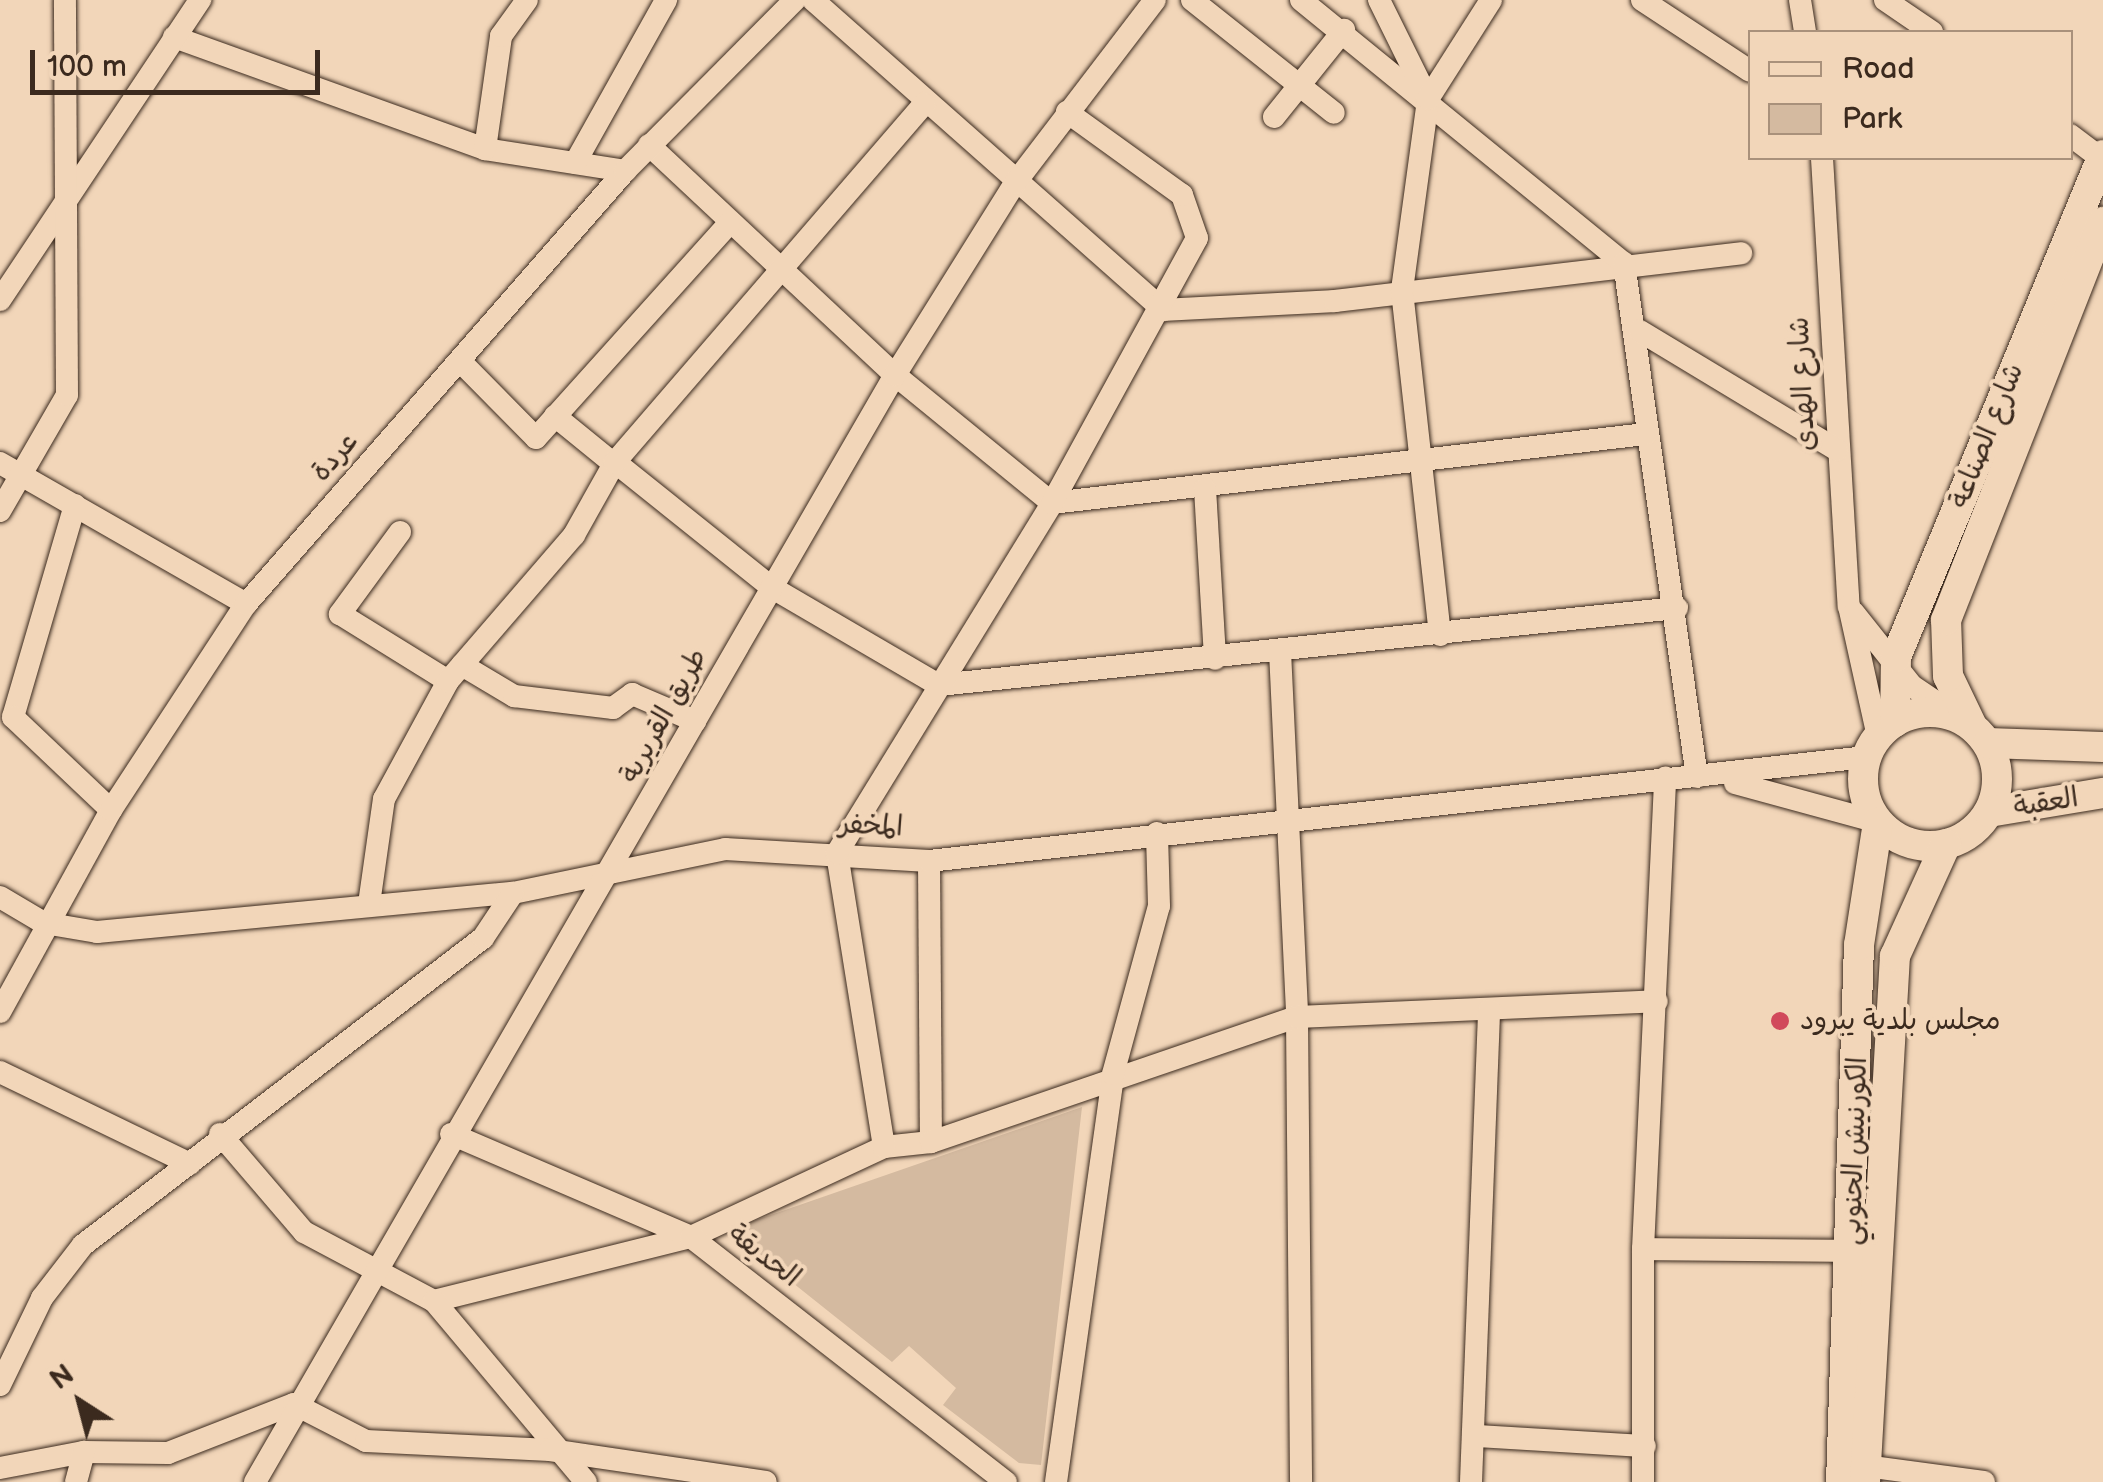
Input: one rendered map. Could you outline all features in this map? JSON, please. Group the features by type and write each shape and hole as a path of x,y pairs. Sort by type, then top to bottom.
{"main road":[{"name":"شارع الصناعة","path":"1880,738 1895,663 2099,174"},
{"name":"شارع الصناعة","path":"1980,734 1948,676 1946,620 2103,222"},
{"path":"1940,712 1980,734 1998,772 1989,812 1946,844 1909,841 1878,822 1866,797 1880,738 1940,712"},
{"name":"العقبة","path":"1980,734 2103,748"},
{"name":"العقبة","path":"1989,812 2098,799"},
{"name":"الكورنيش الجنوبي","path":"1857,1477 1852,1250 1859,945 1878,822"},
{"name":"الكورنيش الجنوبي","path":"1857,1477 1895,956 1946,844"}],"street":[{"path":"0,511 67,395 65,0"},
{"path":"0,300 200,0"},
{"path":"485,148 501,36 528,0"},
{"path":"574,163 666,0"},
{"name":"عردة","path":"0,1012 44,923 96,852 111,810 246,604 625,171 795,0"},
{"path":"813,0 924,104 1163,310 1402,290 1741,254"},
{"name":"طريق القريرية","path":"255,1482 368,1274 607,872 894,375 1015,183 1155,0"},
{"path":"1192,0 1296,87 1334,113"},
{"path":"1301,0 1344,30 1624,264 1640,331 1646,434 1677,608 1697,777"},
{"path":"1379,0 1428,99"},
{"path":"1440,636 1402,290 1428,99 1491,0"},
{"path":"1642,0 1748,70"},
{"path":"1800,0 1805,30"},
{"path":"1885,0 1921,29"},
{"path":"1274,117 1344,30"},
{"path":"174,37 485,148 625,171"},
{"path":"369,904 384,800 455,673 574,536 614,463 924,104"},
{"path":"884,1146 837,853 1052,504 1163,310 1197,238 1182,195 1067,112"},
{"path":"2073,139 2099,174"},
{"path":"649,145 894,375 1052,504 1423,466 1646,434"},
{"name":"شارع الهدى","path":"1822,160 1849,606 1880,738"},
{"path":"460,361 536,438 729,224"},
{"path":"1640,331 1837,450"},
{"path":"555,416 771,587 938,685 1440,636 1677,608"},
{"path":"0,463 246,604"},
{"path":"1205,489 1215,659"},
{"path":"74,505 13,716 111,810"},
{"path":"400,532 340,614 455,673 514,696 613,708 632,694 695,721"},
{"path":"1849,606 1895,663 1980,734"},
{"path":"1280,651 1297,1017 1301,1482"},
{"path":"1697,777 1880,738"},
{"path":"1697,777 1787,791 1878,822"},
{"name":"المخفر","path":"44,923 97,932 513,893 726,849 929,861 1157,833 1697,777"},
{"path":"1643,1482 1643,1248 1664,778"},
{"path":"1056,1482 1113,1074 1158,906 1157,833"},
{"path":"929,861 931,1142"},
{"path":"0,1385 42,1298 83,1246 190,1164 220,1134 483,938 513,893"},
{"path":"0,897 44,923"},
{"path":"434,1301 691,1237 884,1146 931,1142 1113,1074 1297,1017 1657,1001"},
{"path":"1470,1482 1476,1436 1489,1010"},
{"path":"0,1072 190,1164"},
{"path":"220,1134 304,1232 368,1274 434,1301 550,1450 586,1482"},
{"name":"الحديقة","path":"451,1134 691,1237 1006,1482"},
{"path":"1643,1248 1852,1250"},
{"path":"0,1468 84,1452 168,1453 294,1404 366,1441 550,1450 766,1482"},
{"path":"1476,1436 1644,1446"},
{"path":"76,1482 84,1452"},
{"path":"1857,1477 1984,1482"}],"green space":[{"path":"1082,1107 1041,1465 1019,1463 943,1405 956,1388 909,1346 892,1362 739,1240 742,1225"}],"place":[{"name":"مجلس بلدية يبرود","path":"1780,1021"}]}
